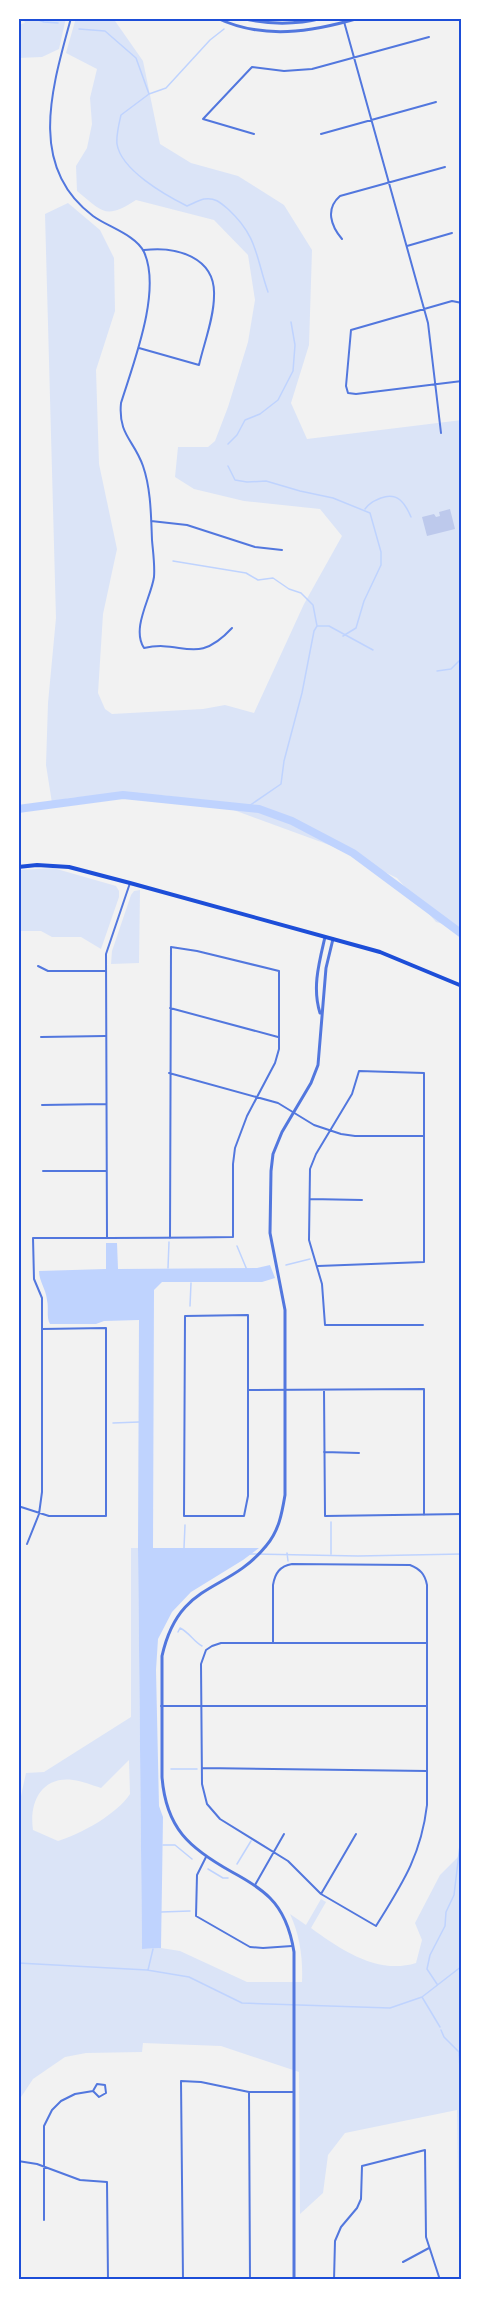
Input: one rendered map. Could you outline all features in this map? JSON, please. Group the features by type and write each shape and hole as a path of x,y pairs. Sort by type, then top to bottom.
{"main road":[{"path":"18,867 37,865 69,867 130,883 380,952 462,986"}],"street":[{"path":"71,18 51,100 51,148 56,166 63,183 87,212 129,237 144,250 148,267 147,318 121,403 120,414 123,431 143,467 151,521 154,574 139,641 144,648 153,645 188,651 204,649 222,639 232,627"},
{"path":"217,18 236,25 272,32 308,31 359,18"},
{"path":"242,18 284,24 323,18"},
{"path":"344,20 430,333 441,433"},
{"path":"254,134 203,118 252,67 284,71 312,69 429,38"},
{"path":"321,134 436,102"},
{"path":"342,239 331,217 333,203 345,194 445,167"},
{"path":"407,246 452,233"},
{"path":"139,348 199,365 214,299 211,274 203,263 189,254 144,250"},
{"path":"462,303 452,301 351,330 346,386 348,393 462,381"},
{"path":"151,521 187,525 255,547 282,550"},
{"path":"107,1238 106,954 130,883"},
{"path":"321,1015 317,1002 316,981 325,936"},
{"path":"294,2280 294,1992 291,1935 271,1898 255,1885 206,1857 186,1840 166,1807 162,1777 162,1656 166,1639 175,1620 196,1596 249,1564 266,1547 277,1529 285,1495 285,1310 270,1233 271,1171 276,1145 311,1083 318,1065 326,968 333,939"},
{"path":"27,1544 39,1514 42,1492 42,1298 34,1279 33,1238 170,1238 233,1237 233,1164 236,1148 240,1133 277,1057 279,971 171,947 170,1238"},
{"path":"38,966 48,971 105,971"},
{"path":"170,1008 278,1037"},
{"path":"41,1037 105,1036"},
{"path":"318,1266 424,1262 424,1073 359,1071 352,1094 312,1162 309,1240 322,1284 325,1325 423,1325"},
{"path":"169,1073 278,1103 314,1125 355,1136 424,1136"},
{"path":"42,1105 106,1104"},
{"path":"43,1171 106,1172"},
{"path":"310,1199 362,1200"},
{"path":"248,1315 248,1390 248,1496 244,1516 184,1516 185,1316 248,1315"},
{"path":"18,1506 49,1516 106,1516 106,1328 42,1329"},
{"path":"248,1390 424,1389 424,1515"},
{"path":"324,1390 325,1516 462,1514"},
{"path":"324,1452 359,1453"},
{"path":"273,1643 273,1585 278,1570 284,1566 292,1564 410,1565 422,1572 427,1585 427,1643 427,1805 424,1830 417,1854 376,1926 321,1894 296,1868 274,1851 228,1825 213,1812 203,1795 201,1664 206,1650 221,1643 273,1643 427,1643"},
{"path":"161,1706 427,1706"},
{"path":"202,1768 427,1771"},
{"path":"255,1885 284,1834"},
{"path":"321,1894 356,1834"},
{"path":"206,1857 197,1875 196,1916 250,1947 293,1946"},
{"path":"183,2280 181,2081 201,2082 249,2092 294,2092"},
{"path":"44,2220 44,2126 52,2110 65,2098 93,2091 97,2084 101,2083 107,2089 106,2093 99,2097 93,2091"},
{"path":"249,2092 250,2280"},
{"path":"334,2280 335,2241 341,2227 357,2208 361,2199 362,2166 425,2150 426,2228 429,2248 440,2280"},
{"path":"18,2161 43,2166 80,2180 107,2182 108,2280"},
{"path":"403,2262 429,2248"}],"shaded area":[{"path":"23,18 66,18 59,49 42,57 18,58 18,25 25,23"},
{"path":"76,18 113,18 143,61 160,144 191,163 238,176 284,205 312,250 309,345 291,403 307,439 462,420 462,929 436,922 397,878 332,846 212,802 162,795 117,794 69,798 52,803 46,765 48,703 56,618 45,214 68,203 100,230 114,258 115,311 96,370 99,464 117,549 103,614 98,693 105,709 112,714 203,709 225,705 254,713 304,604 342,536 320,509 244,501 194,489 175,477 178,447 208,447 215,441 228,407 248,342 255,300 248,255 214,220 136,200 117,210 105,211 77,191 76,166 87,148 92,124 90,98 97,69 66,53"},
{"path":"53,868 116,886 119,897 101,949 81,937 52,937 41,931 20,931 20,992 18,992 18,873 20,870"},
{"path":"140,890 139,963 111,964 112,951 131,895 134,891"},
{"path":"131,1548 138,1548 142,1949 161,1948 180,1951 247,1982 302,1982 300,1947 290,1914 306,1925 321,1899 326,1902 311,1928 347,1952 374,1963 402,1966 416,1963 422,1940 415,1923 440,1875 460,1855 462,2248 459,2239 457,2110 345,2133 328,2155 323,2193 300,2214 299,2072 221,2046 143,2043 142,2052 86,2053 65,2057 33,2079 19,2100 18,1810 26,1773 44,1772 131,1717","holes":["129,1760 130,1794 108,1816 67,1838 58,1841 33,1830 35,1801 45,1787 53,1782 73,1780 101,1788"]}],"water":[{"path":"106,1243 117,1243 118,1269 257,1268 270,1265 275,1278 262,1282 162,1282 154,1290 153,1548 259,1548 191,1592 172,1612 158,1639 156,1670 159,1806 163,1817 161,1948 142,1949 138,1548 139,1320 104,1321 96,1324 50,1324 48,1303 39,1271 106,1269"}],"building":[{"path":"450,509 455,529 427,536 422,517 434,514 436,517 440,516 439,512"}],"waterway":[{"path":"33,18 58,23"},
{"path":"79,29 105,31 136,58 149,94 121,115 117,133 120,154 145,181 187,206 211,199 229,210 246,229 251,239 268,292"},
{"path":"149,94 166,88 210,40 224,29"},
{"path":"228,444 237,435 245,420 260,414 278,400 293,371 295,345 291,322"},
{"path":"228,466 235,480 266,481 333,498 370,513 381,552 381,565 364,601 356,628 343,636"},
{"path":"365,509 376,500 392,496 403,503 411,517"},
{"path":"173,561 246,573 258,580 273,578 289,589 301,593 313,605 317,626"},
{"path":"246,808 281,784 284,761 317,626 329,626 373,650"},
{"path":"437,671 451,669 462,658"},
{"path":"18,809 123,795 259,809 292,821 353,853 462,934"},
{"path":"168,1268 169,1242"},
{"path":"237,1246 247,1270"},
{"path":"286,1265 310,1259"},
{"path":"190,1306 191,1283"},
{"path":"113,1423 139,1422"},
{"path":"331,1522 331,1554"},
{"path":"184,1548 185,1525"},
{"path":"287,1553 288,1561"},
{"path":"250,1554 358,1556 462,1554"},
{"path":"178,1632 180,1628 202,1646"},
{"path":"171,1769 197,1769"},
{"path":"237,1864 251,1841"},
{"path":"163,1845 175,1845 192,1859"},
{"path":"437,1984 427,1969 430,1955 445,1926 446,1912 454,1895 460,1845"},
{"path":"208,1869 223,1878 228,1878"},
{"path":"161,1912 190,1911"},
{"path":"148,1970 153,1949"},
{"path":"18,1963 147,1970 189,1977 242,2003 390,2008 422,1997 462,1966"},
{"path":"422,1997 440,2027"},
{"path":"441,2030 444,2037 459,2052 462,2101"}]}
